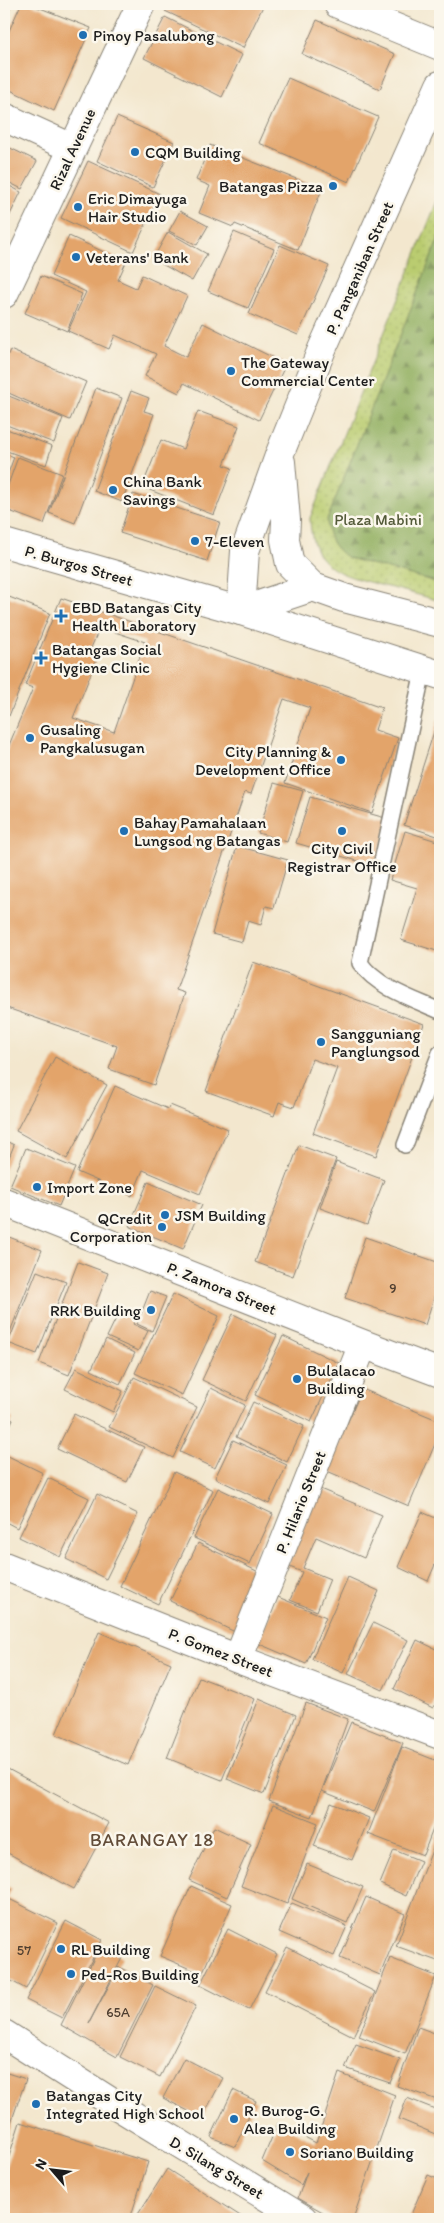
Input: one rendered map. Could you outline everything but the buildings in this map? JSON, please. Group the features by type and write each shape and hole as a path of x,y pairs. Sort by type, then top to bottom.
{"street":[{"name":"Rizal Avenue","path":"4,294 141,4"},
{"path":"338,4 440,46"},
{"name":"P. Panganiban Street","path":"241,611 245,552 280,453 322,349 440,85"},
{"path":"4,117 72,148"},
{"name":"P. Panganiban Street","path":"280,453 286,520 285,540 290,564 313,587"},
{"name":"P. Burgos Street","path":"4,543 241,611 432,673"},
{"path":"241,611 313,587 344,598 440,623"},
{"name":"P. Zamora Street","path":"4,1202 440,1373"},
{"name":"P. Hilario Street","path":"238,1659 363,1344"},
{"name":"P. Gomez Street","path":"4,1566 238,1659 440,1735"},
{"name":"D. Silang Street","path":"4,2034 116,2106 303,2219"}],"lane":[{"path":"432,673 360,963 367,972 394,990 440,1011"},
{"path":"405,1145 440,1053"}],"green space":[{"name":"Plaza Mabini","path":"440,194 440,601 351,577 330,566 315,548 310,518"},
{"name":"Plaza Mabini","path":"440,235 440,583 348,558 332,542 327,520"}],"place":[{"name":"Pinoy Pasalubong","path":"83,35"},
{"name":"CQM Building","path":"135,152"},
{"name":"Batangas Pizza","path":"333,186"},
{"name":"Eric Dimayuga Hair Studio","path":"78,207"},
{"name":"Veterans' Bank","path":"76,257"},
{"name":"The Gateway Commercial Center","path":"231,371"},
{"name":"China Bank Savings","path":"113,490"},
{"name":"7-Eleven","path":"195,541"},
{"name":"EBD Batangas City Health Laboratory","path":"61,616"},
{"name":"Batangas Social Hygiene Clinic","path":"41,658"},
{"name":"Gusaling Pangkalusugan","path":"30,738"},
{"name":"City Planning & Development Office","path":"341,760"},
{"name":"Bahay Pamahalaan Lungsod ng Batangas","path":"124,831"},
{"name":"City Civil Registrar Office","path":"342,831"},
{"name":"Sangguniang Panglungsod","path":"321,1042"},
{"name":"Import Zone","path":"37,1187"},
{"name":"JSM Building","path":"165,1215"},
{"name":"QCredit Corporation","path":"162,1227"},
{"name":"RRK Building","path":"151,1310"},
{"name":"Bulalacao Building","path":"297,1379"},
{"name":"RL Building","path":"61,1949"},
{"name":"Ped-Ros Building","path":"71,1974"},
{"name":"Batangas City Integrated High School","path":"36,2104"},
{"name":"R. Burog-G. Alea Building","path":"234,2119"},
{"name":"Soriano Building","path":"290,2152"}],"district":[{"name":"BARANGAY 18","path":"152,1840"}]}
